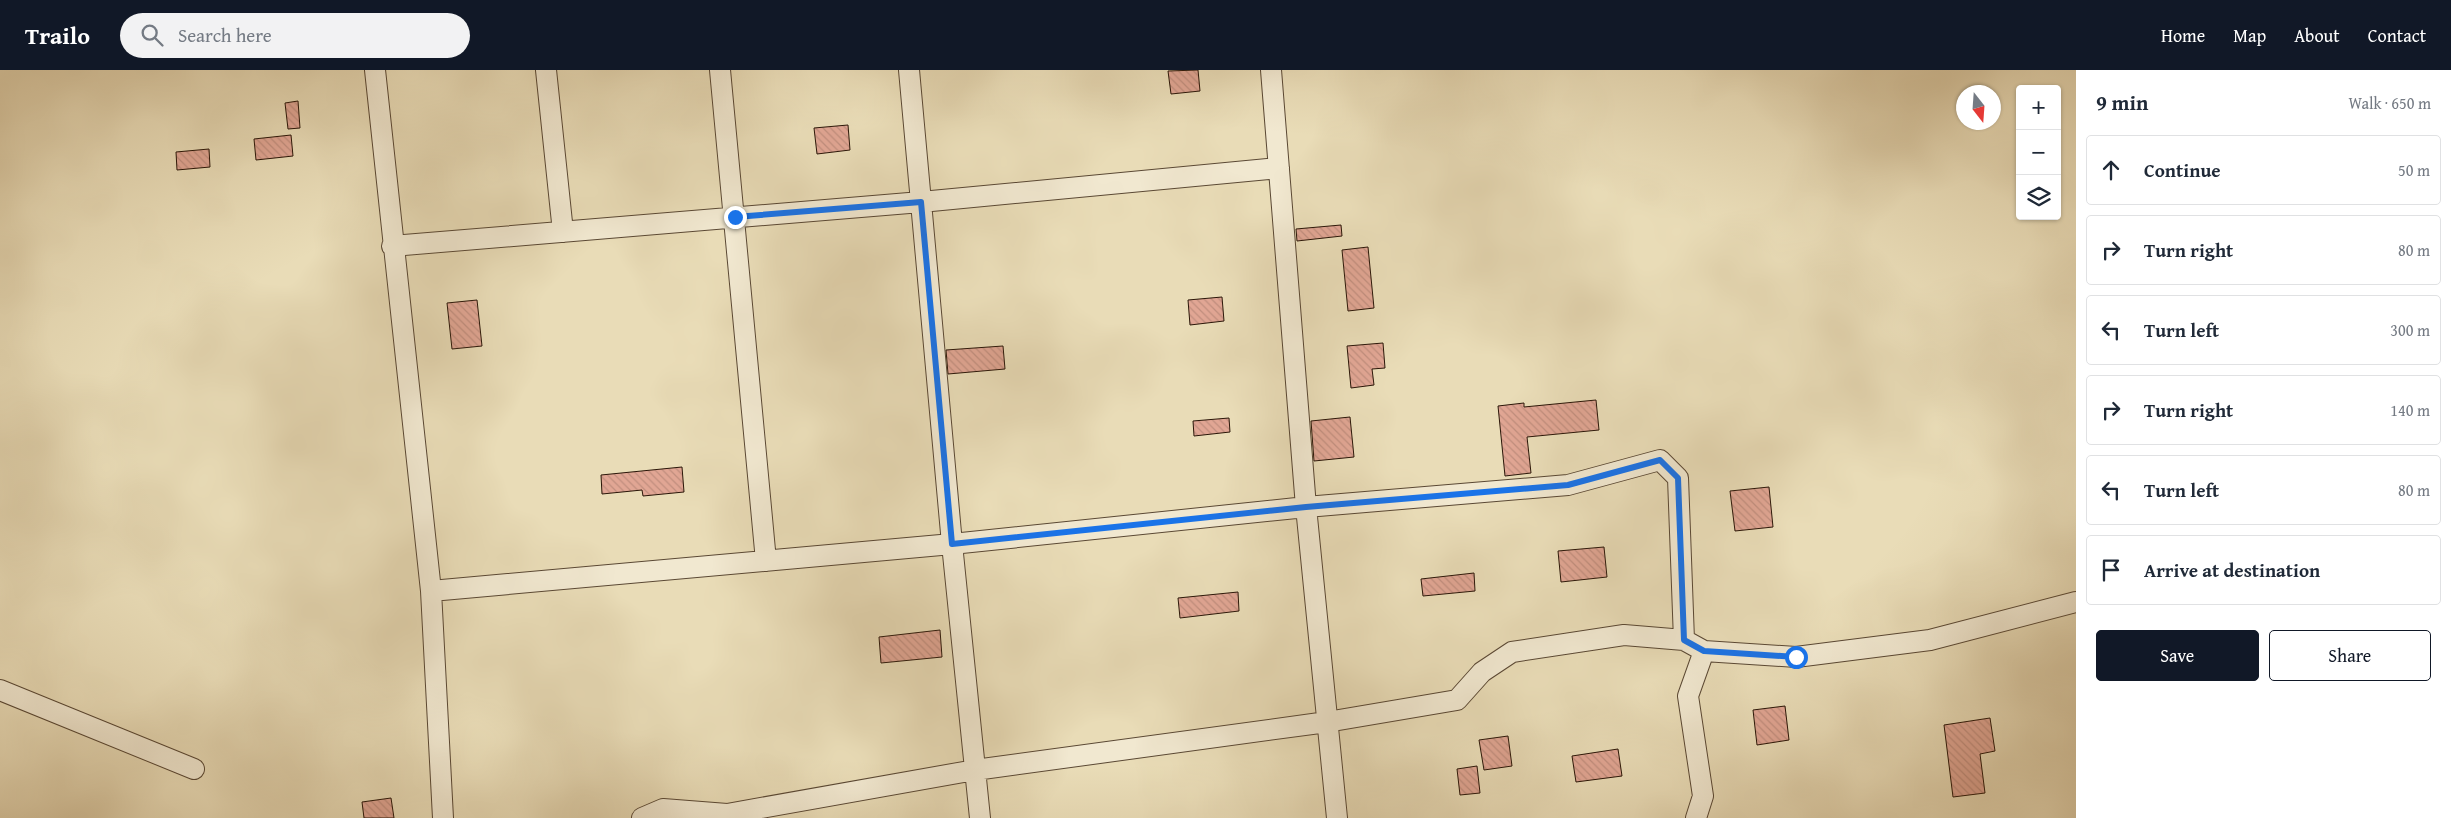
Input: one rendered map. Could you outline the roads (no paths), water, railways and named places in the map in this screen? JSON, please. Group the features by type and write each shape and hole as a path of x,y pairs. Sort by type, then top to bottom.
{"street":[{"path":"374,70 431,591 443,818"},
{"path":"546,70 563,232"},
{"path":"720,70 766,561"},
{"path":"909,70 952,544 980,818"},
{"path":"1271,70 1306,507 1337,818"},
{"path":"392,246 921,202 1278,168"},
{"path":"431,591 952,544 1306,507 1568,485 1660,460 1678,478 1684,640"},
{"path":"642,818 663,809 727,814 786,811 976,770 1327,722 1457,700 1482,672 1512,652 1624,635 1684,640 1704,651 1796,657 1930,640 2076,602"},
{"path":"1696,818 1702,796 1688,696 1704,651"},
{"path":"0,690 194,769"}]}
